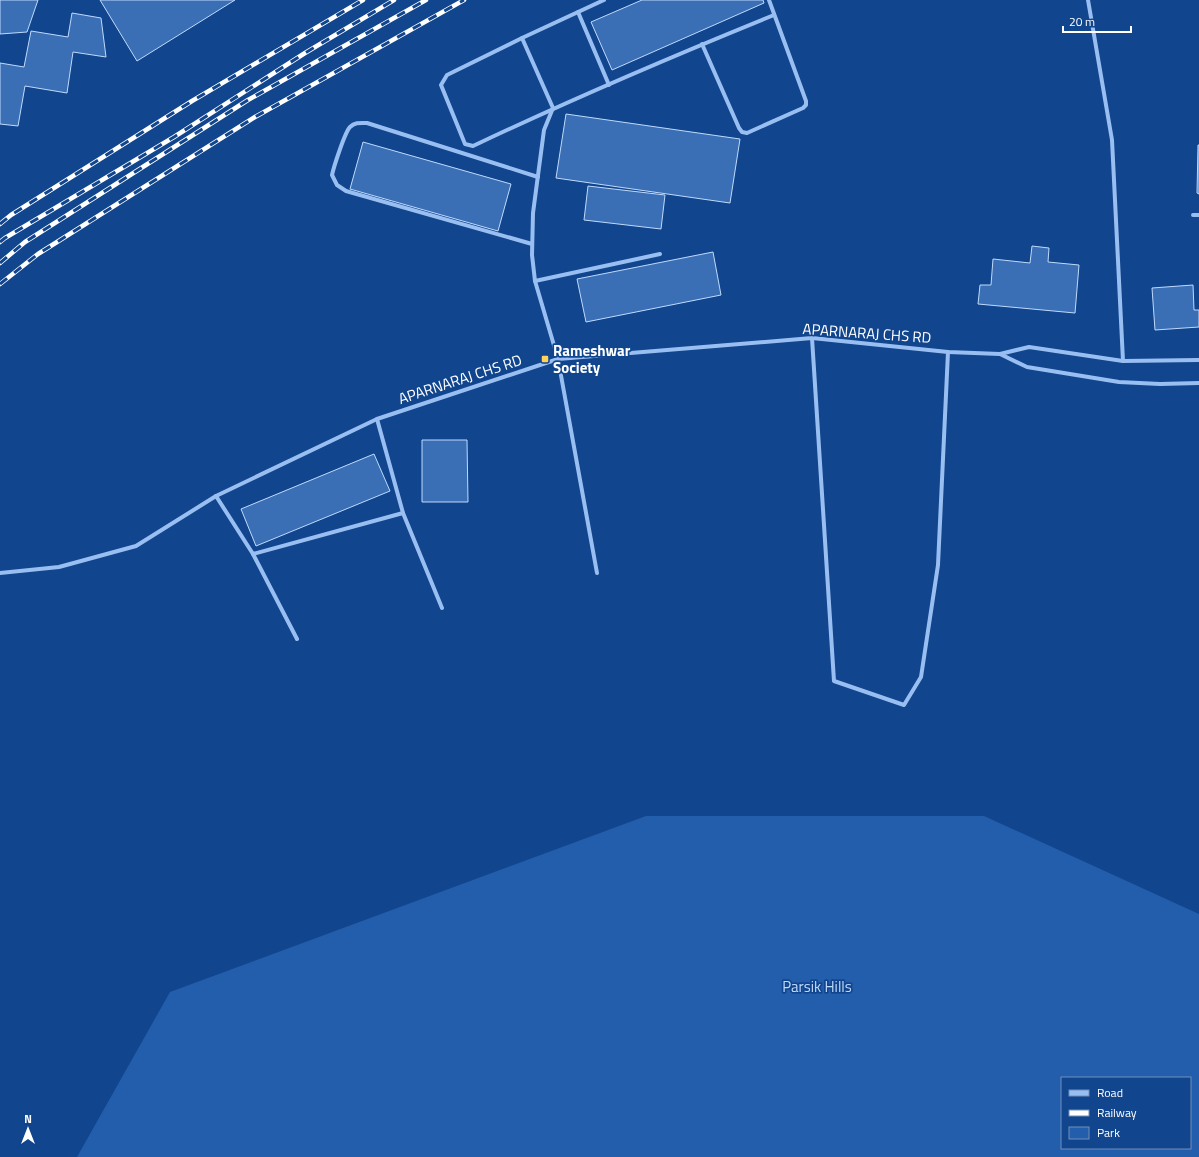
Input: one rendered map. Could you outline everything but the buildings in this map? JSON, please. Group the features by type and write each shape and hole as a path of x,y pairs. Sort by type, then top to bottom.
{"street":[{"path":"604,0 447,74 441,86 465,144 473,146 553,108 774,15"},
{"path":"702,44 742,132 747,133 803,108 806,105 806,101 769,0"},
{"path":"1088,0 1112,140 1123,361"},
{"path":"578,12 609,85"},
{"path":"522,38 553,108 544,130 533,213 532,255 535,281 558,359 597,572"},
{"path":"532,244 346,191 337,185 332,175 334,165 349,128 357,122 367,123 538,176"},
{"path":"1193,215 1199,215"},
{"path":"535,281 660,254"},
{"path":"812,338 834,681 904,705 921,677 938,565 948,352"},
{"name":"APARNARAJ CHS RD","path":"0,573 60,566 136,546 216,496 377,419 558,359 812,338 948,352 1000,354 1029,347 1123,361 1199,360"},
{"path":"1000,354 1027,367 1119,382 1160,384 1199,383"},
{"path":"377,419 403,513 442,608"},
{"path":"216,496 253,554 297,639"},
{"path":"253,554 403,513"}],"green space":[{"name":"Parsik Hills","path":"646,816 984,816 1199,914 1199,1157 77,1157 170,992"}],"railway":[{"path":"0,224 11,215 192,101 363,0"},
{"path":"0,242 174,137 305,53 394,0"},
{"path":"0,263 25,242 248,100 426,0"},
{"path":"0,284 38,254 255,117 464,0"}],"place":[{"name":"Rameshwar Society","path":"545,359"}]}
